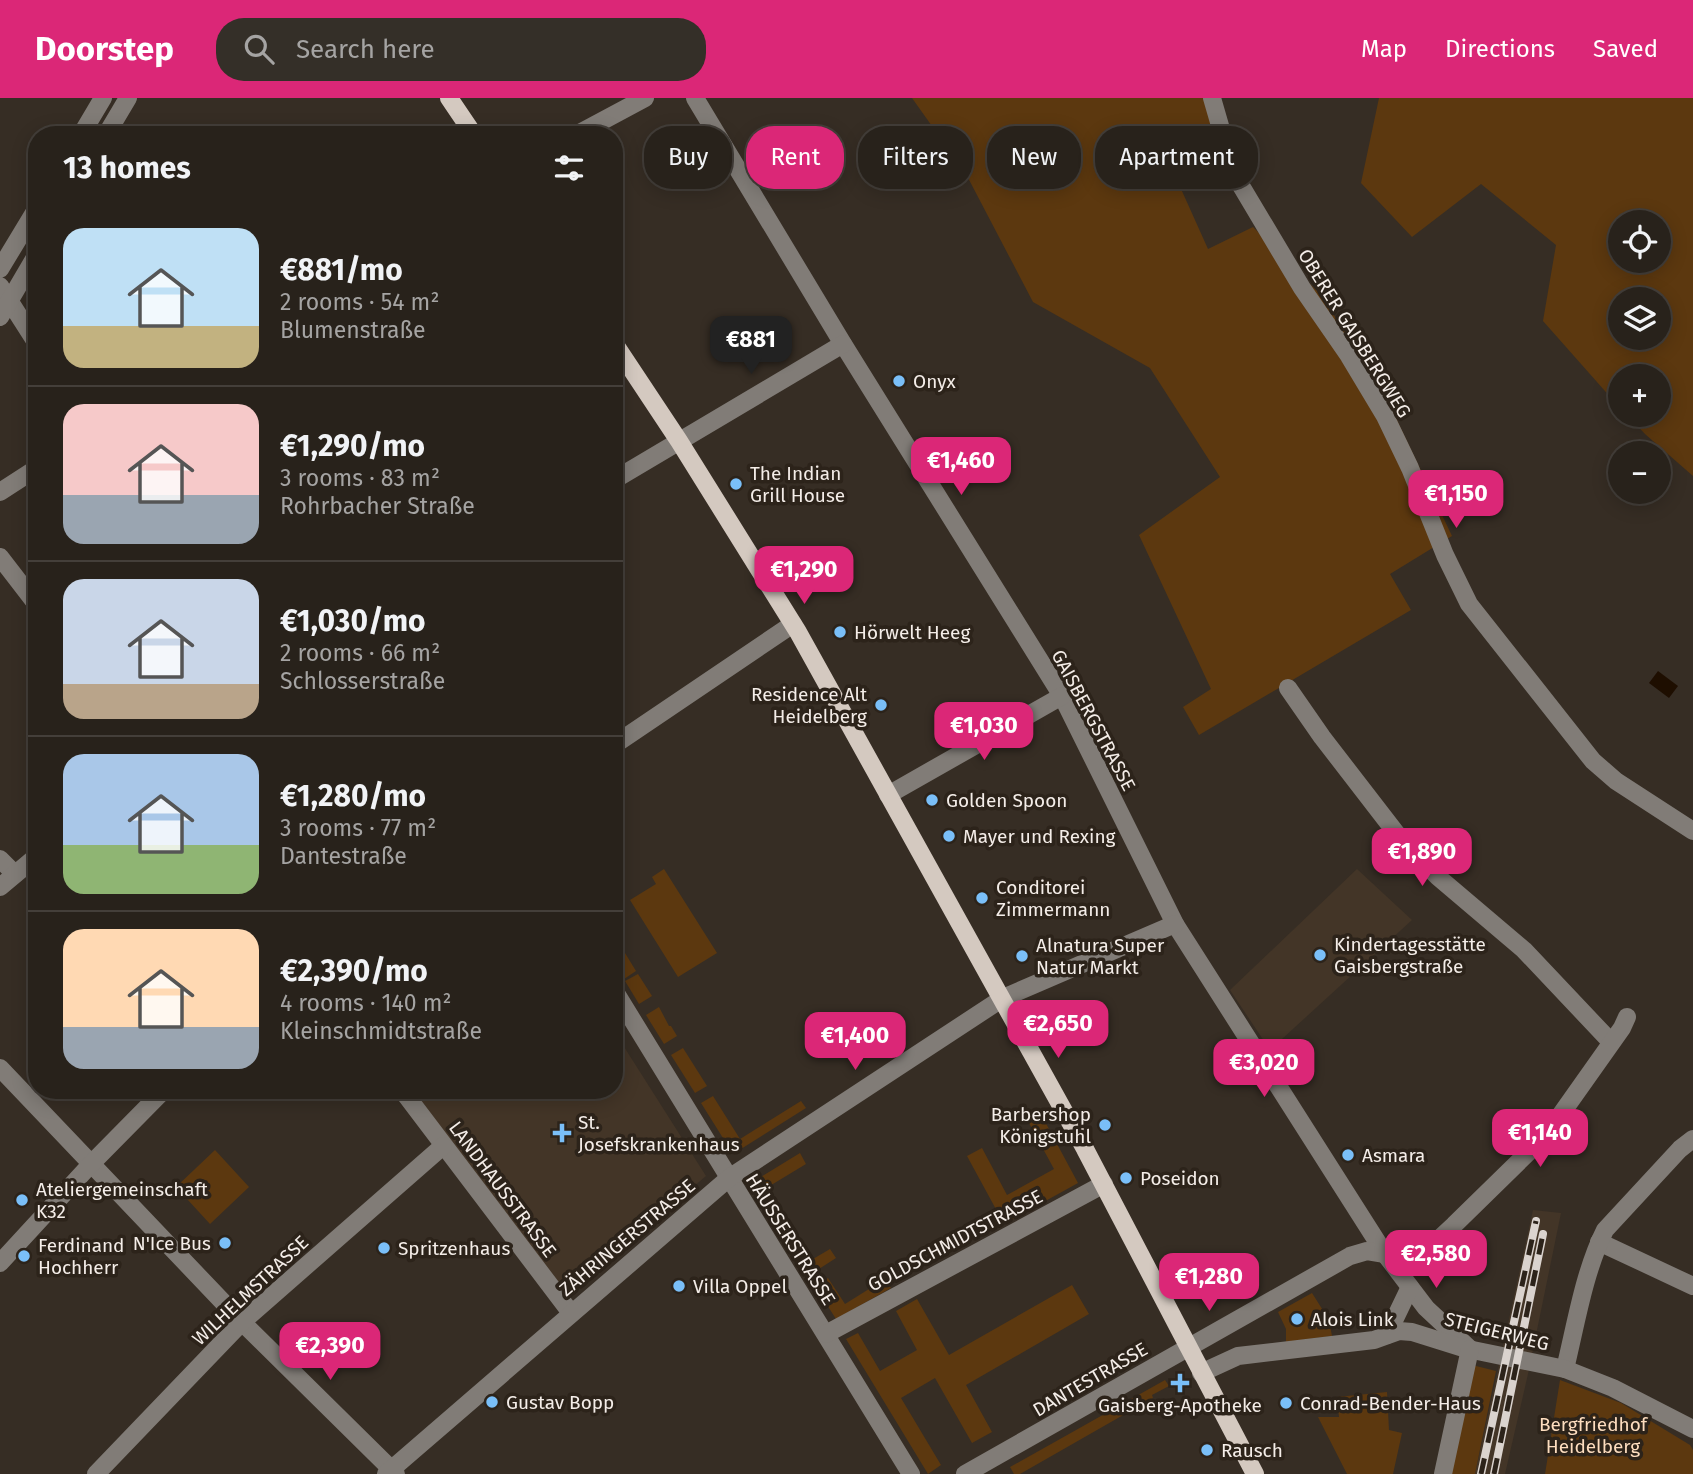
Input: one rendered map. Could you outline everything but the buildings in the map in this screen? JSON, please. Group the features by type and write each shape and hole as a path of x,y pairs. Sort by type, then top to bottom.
{"main road":[{"path":"449,98 468,126"},
{"path":"623,357 679,441 793,624 1003,998 1104,1184 1187,1348 1255,1474"}],"street":[{"path":"87,126 103,98"},
{"path":"111,126 128,98"},
{"path":"593,126 645,98"},
{"name":"GAISBERGSTRASSE","path":"695,98 843,344 1062,696 1175,924 1385,1254 1435,1318 1473,1349"},
{"name":"OBERER GAISBERGWEG","path":"1212,98 1234,174 1288,265 1385,416 1469,604 1593,761 1616,781 1693,831"},
{"path":"0,269 28,223"},
{"path":"0,317 5,293 28,265"},
{"path":"5,293 28,330"},
{"path":"623,475 843,344"},
{"path":"0,492 28,474"},
{"path":"0,557 28,593"},
{"path":"623,739 793,624"},
{"path":"1288,688 1403,842 1438,877 1524,950 1611,1042"},
{"path":"888,795 1062,696"},
{"path":"0,859 15,874"},
{"path":"0,887 28,863"},
{"name":"ZÄHRINGERSTRASSE","path":"391,1472 729,1178 1003,998 1175,924"},
{"name":"HÄUSSERSTRASSE","path":"623,1005 911,1474"},
{"path":"1399,1271 1418,1259 1547,1135 1626,1017"},
{"path":"0,1068 28,1098"},
{"path":"29,1099 242,1322 391,1472"},
{"path":"0,1263 155,1099"},
{"name":"LANDHAUSSTRASSE","path":"409,1099 571,1313"},
{"path":"1563,1369 1599,1242 1611,1223 1680,1149 1693,1139"},
{"name":"WILHELMSTRASSE","path":"96,1474 242,1322 443,1146"},
{"name":"GOLDSCHMIDTSTRASSE","path":"826,1334 1104,1184"},
{"path":"1599,1242 1693,1286"},
{"name":"DANTESTRASSE","path":"965,1474 1350,1256 1367,1251 1385,1254"},
{"path":"1387,1335 1410,1287"},
{"name":"STEIGERWEG","path":"1201,1373 1238,1356 1374,1339 1399,1331 1412,1332 1563,1369 1613,1388 1693,1429"},
{"path":"1443,1474 1473,1349"}],"shaded area":[{"path":"1658,671 1678,686 1669,698 1649,683"},
{"name":"Kindertagesstätte Gaisbergstraße","path":"1357,869 1412,920 1270,1050 1230,990"},
{"name":"St. Josefskrankenhaus","path":"623,1045 706,1176 565,1296 420,1099 623,1099"},
{"path":"1533,1210 1561,1213 1528,1374 1505,1474 1475,1474"}],"green space":[{"path":"912,98 1207,98 1213,126 1095,126 1095,189 1181,189 1208,249 1253,227 1318,292 1378,380 1452,536 1390,574 1411,610 1199,735 1183,707 1211,689 1139,535 1220,477 1150,368 1033,302 973,187 973,126 932,126"},
{"path":"1379,98 1693,98 1693,476 1671,457 1671,441 1653,441 1638,427 1671,427 1671,364 1608,364 1608,394 1543,321 1556,245 1481,184 1412,237 1361,183"},
{"path":"664,869 717,953 678,977 630,900 656,884 652,877"},
{"path":"623,950 636,971 623,977"},
{"path":"638,974 652,996 639,1004 625,981"},
{"path":"659,1007 677,1036 664,1044 646,1015"},
{"path":"683,1048 707,1086 695,1093 671,1055"},
{"path":"713,1096 740,1139 801,1101 806,1108 733,1154 701,1103"},
{"path":"1042,1116 1078,1183 1004,1224 967,1156 982,1148 1007,1195 1054,1169 1029,1123"},
{"path":"215,1150 249,1187 210,1224 176,1187"},
{"path":"800,1153 806,1164 768,1187 813,1259 830,1249 836,1258 808,1276 751,1183"},
{"path":"828,1278 845,1304 885,1279 891,1288 836,1319 815,1286"},
{"path":"1072,1285 1089,1314 966,1385 992,1432 972,1443 935,1378 901,1398 941,1465 928,1474 846,1339 858,1333 880,1371 917,1350 896,1311 917,1299 949,1355"},
{"path":"1312,1293 1329,1320 1332,1336 1286,1342 1286,1329 1278,1312"},
{"path":"1468,1364 1496,1371 1475,1474 1443,1474"},
{"path":"1165,1380 1169,1386 1152,1395 1153,1398 1020,1474 1014,1474 1010,1467"},
{"name":"Bergfriedhof Heidelberg","path":"1560,1380 1621,1403 1690,1445 1693,1450 1693,1474 1545,1474"},
{"path":"1387,1392 1389,1430 1402,1433 1393,1474 1347,1474 1318,1417 1339,1417 1337,1397"}],"railway":[{"path":"1481,1474 1536,1221"},
{"path":"1494,1474 1543,1234"}],"place":[{"name":"Onyx","path":"899,381"},
{"name":"The Indian Grill House","path":"736,484"},
{"name":"Hörwelt Heeg","path":"840,632"},
{"name":"Residence Alt Heidelberg","path":"881,705"},
{"name":"Golden Spoon","path":"932,800"},
{"name":"Mayer und Rexing","path":"949,836"},
{"name":"Conditorei Zimmermann","path":"982,898"},
{"name":"Kindertagesstätte Gaisbergstraße","path":"1320,955"},
{"name":"Alnatura Super Natur Markt","path":"1022,956"},
{"name":"Barbershop Königstuhl","path":"1105,1125"},
{"name":"St. Josefskrankenhaus","path":"562,1133"},
{"name":"Asmara","path":"1348,1155"},
{"name":"Poseidon","path":"1126,1178"},
{"name":"Ateliergemeinschaft K32","path":"22,1200"},
{"name":"N'Ice Bus","path":"225,1243"},
{"name":"Spritzenhaus","path":"384,1248"},
{"name":"Ferdinand Hochherr","path":"24,1256"},
{"name":"Villa Oppel","path":"679,1286"},
{"name":"Alois Link","path":"1297,1319"},
{"name":"Gaisberg-Apotheke","path":"1180,1383"},
{"name":"Gustav Bopp","path":"492,1402"},
{"name":"Conrad-Bender-Haus","path":"1286,1403"},
{"name":"Rausch","path":"1207,1450"}]}
